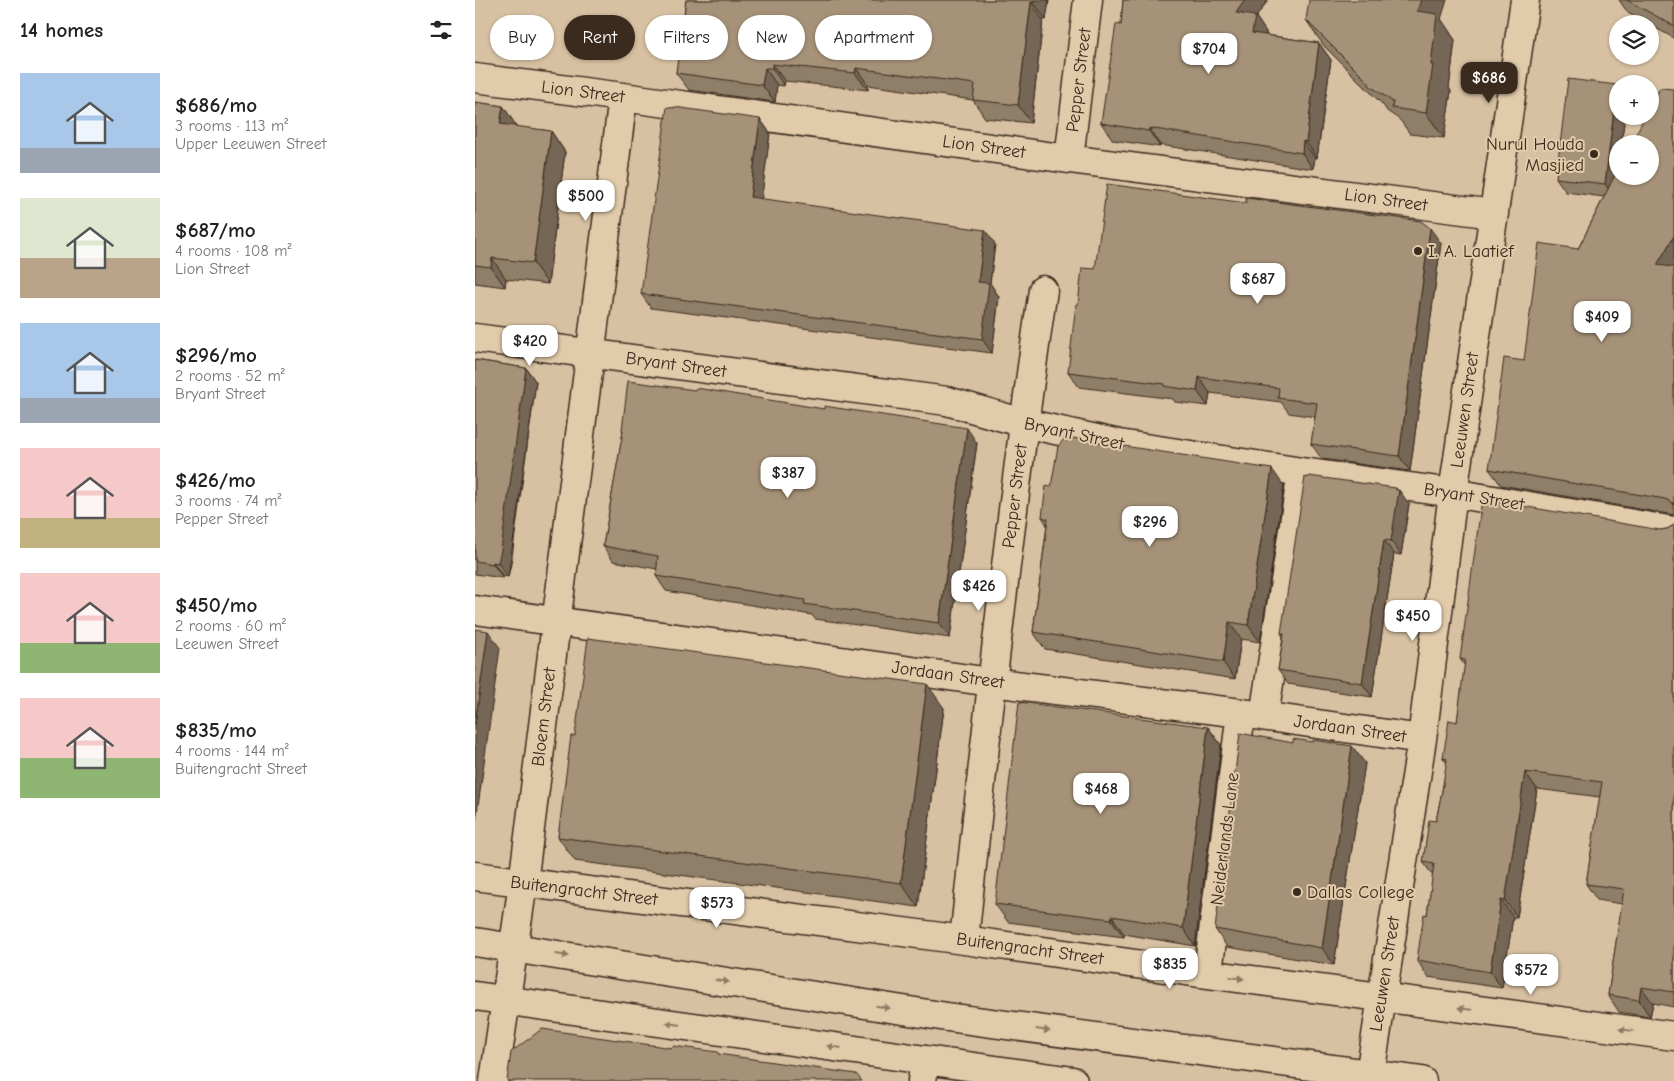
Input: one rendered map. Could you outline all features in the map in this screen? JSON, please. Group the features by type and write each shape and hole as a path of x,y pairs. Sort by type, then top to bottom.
{"street":[{"name":"Pepper Street","path":"1069,159 1089,0"},
{"name":"Leeuwen Street","path":"1370,1078 1422,739 1453,493 1525,0"},
{"name":"Lion Street","path":"475,78 1069,159 1494,214"},
{"name":"Bloem Street","path":"494,1081 523,883 623,97"},
{"name":"Pepper Street","path":"964,940 991,682 1043,290"},
{"name":"Bryant Street","path":"475,338 947,401 1024,423 1119,444 1453,493 1674,530"},
{"name":"Neiderlands Lane","path":"1209,964 1252,715 1302,472"},
{"name":"Jordaan Street","path":"475,610 991,682 1252,715 1422,739"},
{"name":"Buitengracht Street","path":"475,876 1674,1036"},
{"path":"475,942 947,1017 1370,1078 1422,1081"},
{"path":"475,996 935,1072 1073,1081"}],"building":[{"path":"686,0 1034,0 1034,3 1031,2 1018,105 973,100 975,84 856,68 855,73 772,64 772,68 765,68 762,85 676,73 678,60 728,60 728,15 684,15"},
{"path":"1123,0 1245,0 1236,13 1255,16 1252,33 1319,43 1306,142 1303,141 1302,153 1149,128 1149,131 1101,123 1116,24 1121,25"},
{"path":"1309,0 1421,0 1417,11 1437,14 1431,65 1433,65 1426,113 1392,108 1393,102 1369,85 1306,20"},
{"path":"1627,0 1674,0 1674,26 1659,18 1659,15 1654,15"},
{"name":"Nurul Houda Masjied","path":"1568,79 1609,84 1609,125 1612,125 1611,135 1609,135 1605,184 1556,178"},
{"path":"1660,88 1674,89 1674,236 1657,265 1674,267 1674,505 1665,499 1489,469 1504,358 1524,361 1539,243 1578,249 1610,185 1659,185 1659,135 1636,135 1640,125 1659,125"},
{"path":"475,102 503,106 500,124 551,131 533,263 492,258 491,267 475,265"},
{"path":"667,107 760,119 750,197 985,230 978,282 989,283 982,339 641,294"},
{"path":"1107,184 1246,203 1246,198 1421,221 1430,228 1399,456 1311,444 1317,403 1278,398 1279,388 1199,377 1197,391 1164,386 1165,384 1068,372 1082,268 1095,269"},
{"path":"475,360 526,368 501,550 498,563 493,562 493,564 475,561"},
{"path":"628,381 695,390 696,388 824,409 824,406 967,428 939,623 804,604 805,600 656,576 658,556 603,546 623,431"},
{"path":"1066,437 1272,469 1248,625 1229,622 1223,662 1033,632 1048,519 1042,517 1046,486 1051,487 1058,446"},
{"path":"1309,476 1396,488 1396,490 1399,490 1391,541 1384,540 1362,683 1278,670 1284,634 1281,633 1305,477 1308,478"},
{"path":"1482,499 1660,530 1674,525 1674,992 1641,987 1639,1000 1608,995 1624,889 1586,884 1602,782 1525,772 1505,901 1501,900 1490,972 1417,960 1424,914 1427,915 1434,864 1423,862 1429,820 1436,821 1442,791 1447,759 1443,758 1449,720 1457,722 1465,660 1460,659"},
{"path":"475,629 488,631 475,724"},
{"path":"588,638 927,684 901,883 558,837 571,736 575,736"},
{"path":"1019,702 1208,727 1183,928 1112,916 1111,919 995,904"},
{"path":"1240,733 1293,743 1293,739 1313,742 1313,740 1352,746 1322,948 1215,929"},
{"path":"542,1029 672,1048 673,1046 718,1052 718,1054 856,1074 862,1081 507,1081 511,1052"}],"place":[{"name":"Nurul Houda Masjied","path":"1594,154"},
{"name":"I. A. Laatief","path":"1418,251"},
{"name":"Dallas College","path":"1297,892"}]}
